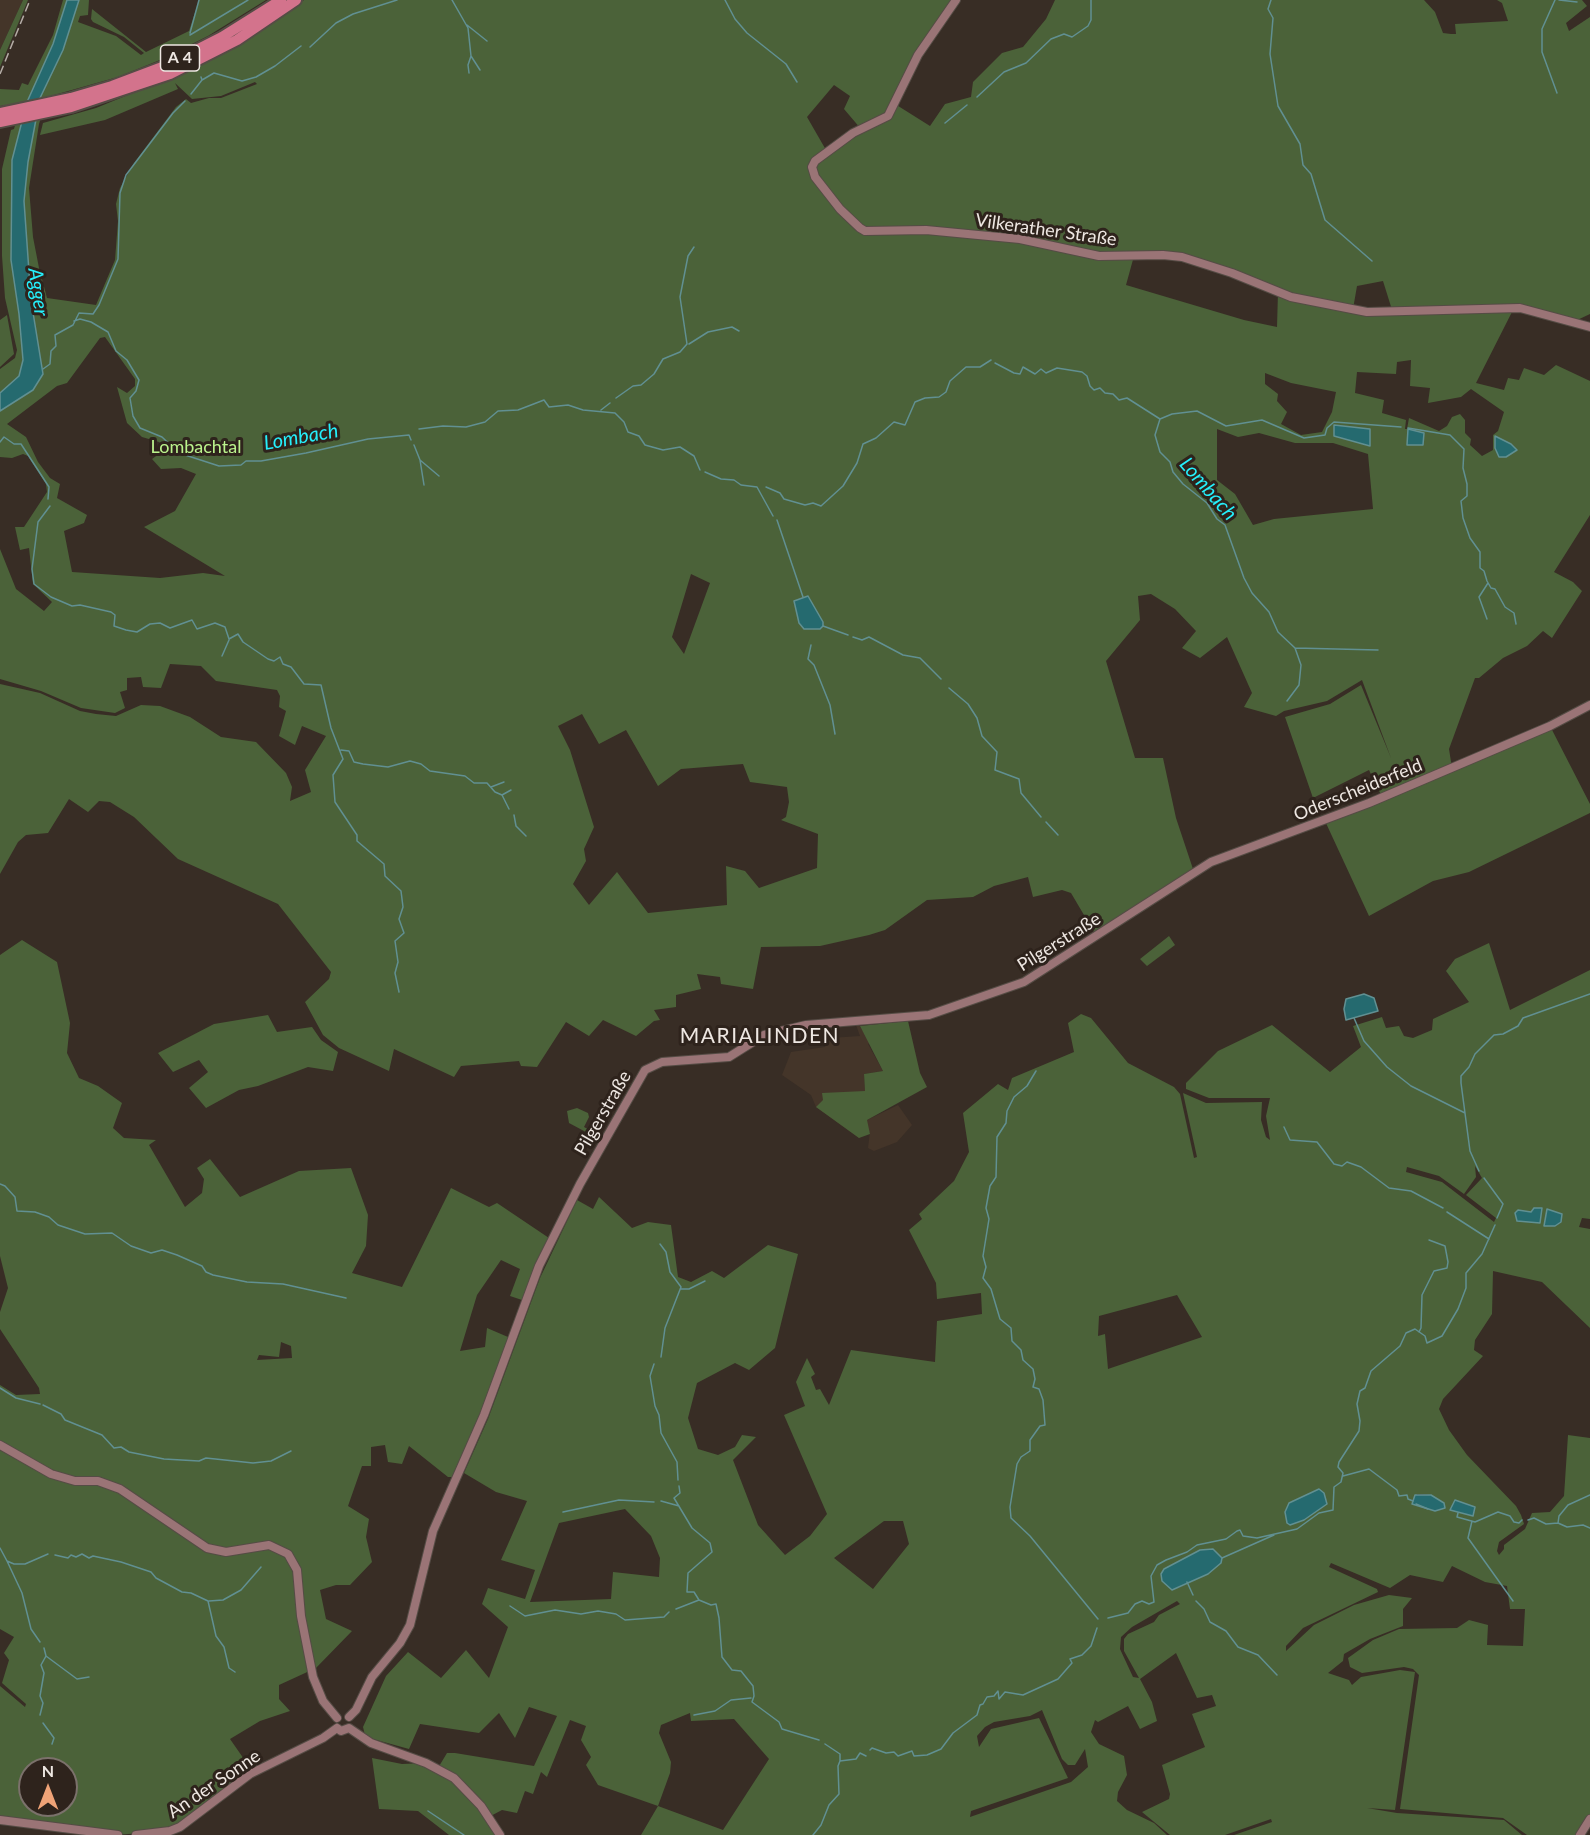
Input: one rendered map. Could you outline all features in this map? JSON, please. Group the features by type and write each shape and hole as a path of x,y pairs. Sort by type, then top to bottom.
{"highway":[{"name":"A 4","path":"0,113 71,103 165,66 222,37 281,0"},
{"name":"A 4","path":"0,123 170,74 237,40 296,0"}],"main road":[{"name":"Vilkerather Straße","path":"956,0 918,55 888,116 853,133 814,161 812,166 815,177 852,222 865,231 926,230 1020,239 1099,256 1182,257 1232,273 1291,297 1342,308 1378,313 1520,308 1590,327"},
{"name":"Oderscheiderfeld","path":"1140,908 1211,862 1369,803 1542,730 1590,705"},
{"name":"Pilgerstraße","path":"349,1717 356,1710 372,1677 400,1643 410,1625 433,1531 484,1415 539,1266 580,1184 645,1070 662,1062 729,1057 764,1035 806,1025 914,1017 955,1007 1032,978 1140,908"},
{"path":"0,1445 51,1474 75,1481 98,1481 120,1489 207,1548 226,1552 263,1545 284,1550 297,1570 301,1616 313,1677 323,1701 338,1718 337,1728 344,1731 349,1728 351,1721 349,1717 343,1715 338,1718"},
{"name":"An der Sonne","path":"136,1835 170,1832 180,1827 250,1774 323,1738 337,1728"},
{"path":"349,1728 378,1746 426,1763 454,1778 474,1798 500,1835"},
{"path":"1580,1835 1590,1819"},
{"path":"0,1820 118,1835"}],"shaded area":[{"path":"0,0 23,0 0,50"},
{"path":"856,1025 859,1025 866,1035 870,1043 868,1044 883,1071 864,1074 867,1120 898,1105 912,1125 897,1142 874,1151 868,1148 870,1132 859,1138 816,1107 811,1095 782,1075 791,1052 825,1047 830,1038 860,1036"}],"green space":[{"path":"23,0 28,0 0,67 0,50"},
{"name":"Lombachtal","path":"63,0 89,0 88,15 80,16 78,22 116,36 141,55 144,53 124,37 93,22 92,9 146,52 189,31 199,0 266,0 208,36 160,60 118,77 47,97 39,124 29,188 33,237 39,268 47,298 96,305 115,260 118,221 116,204 120,188 134,163 176,107 186,99 191,103 209,98 221,98 257,84 255,82 221,96 192,99 175,83 178,89 105,120 40,135 43,123 96,108 196,67 304,0 956,0 934,30 895,104 930,126 945,104 971,97 973,82 1002,53 1023,47 1046,19 1055,0 1424,0 1435,12 1443,33 1456,34 1455,24 1508,21 1502,3 1497,0 1582,0 1587,6 1566,23 1569,31 1590,17 1590,314 1573,322 1514,308 1476,383 1504,390 1508,378 1519,380 1524,368 1544,375 1556,365 1590,381 1590,515 1554,572 1573,582 1582,591 1552,638 1543,631 1527,646 1503,658 1479,678 1475,678 1449,749 1452,768 1550,726 1590,804 1590,813 1469,872 1433,881 1369,916 1325,821 1382,797 1369,770 1313,798 1285,717 1330,704 1361,685 1391,758 1362,680 1327,701 1284,711 1276,716 1244,707 1252,693 1227,637 1200,658 1182,648 1196,631 1175,609 1151,594 1138,596 1140,620 1106,661 1135,758 1163,758 1176,818 1193,869 1196,871 1097,937 1071,893 1062,890 1033,897 1028,877 994,886 973,897 927,900 885,930 869,935 820,946 761,947 753,989 721,984 720,977 697,974 701,989 676,995 676,1007 654,1010 660,1020 654,1021 636,1036 603,1020 589,1036 566,1022 537,1067 521,1066 519,1061 461,1066 454,1077 394,1049 389,1071 339,1048 323,1035 305,1002 329,979 331,972 278,904 178,859 134,817 110,802 99,801 88,812 69,799 48,833 26,835 18,842 0,874 0,684 40,693 80,711 96,714 116,716 141,705 160,706 190,717 221,737 256,742 286,773 292,787 290,801 311,792 305,770 326,736 302,726 295,745 279,736 286,711 279,707 280,696 277,690 216,681 201,666 170,664 161,688 143,687 141,677 127,678 127,690 120,692 125,708 115,713 81,708 41,691 0,679 0,549 16,589 44,611 52,602 33,584 29,548 20,550 15,527 24,527 47,492 46,484 28,456 23,454 12,458 0,457 0,411 38,384 0,408 0,369 15,358 17,350 5,298 2,256 2,169 11,130 14,129 21,103 0,106 0,89 19,90 22,83 28,85 53,35","holes":["834,85 850,96 844,109 861,129 826,150 807,117","1134,256 1197,261 1278,292 1277,327 1244,320 1126,285","1383,281 1393,313 1353,309 1357,286","105,337 135,379 135,386 127,393 117,387 127,423 142,437 159,442 166,449 152,459 161,469 181,468 196,474 175,511 144,527 225,576 203,573 160,578 72,572 64,531 84,523 87,515 57,498 60,484 50,478 38,462 26,437 7,424 57,386 67,383 100,338","1411,360 1410,386 1430,388 1428,403 1461,397 1471,389 1504,412 1498,431 1493,435 1493,450 1482,456 1470,445 1471,439 1465,433 1465,420 1460,414 1452,417 1447,426 1439,431 1409,418 1407,429 1405,429 1406,420 1382,413 1384,400 1355,393 1357,372 1396,374 1397,362","1265,373 1291,383 1336,392 1332,412 1322,432 1301,435 1281,424 1287,412 1277,401 1278,394 1265,384","1217,429 1238,437 1259,433 1295,443 1333,443 1368,454 1373,509 1274,519 1253,525 1235,494 1217,480","691,574 710,583 684,654 672,637","582,714 599,744 626,730 658,786 681,769 743,764 750,782 787,787 789,802 786,817 781,820 818,834 817,868 759,888 745,871 726,866 727,905 648,913 617,872 589,905 573,884 586,861 584,849 594,827 570,750 558,726"]},
{"path":"7,315 14,354 0,367 0,320"},
{"path":"1169,936 1175,945 1147,966 1140,959"},
{"path":"22,940 57,962 70,1023 67,1053 79,1078 98,1086 122,1103 113,1128 124,1138 156,1140 149,1145 185,1207 202,1193 204,1179 197,1168 210,1159 240,1197 299,1171 351,1168 368,1215 366,1246 352,1273 402,1287 451,1188 489,1207 497,1203 549,1238 522,1300 510,1296 520,1269 501,1260 477,1295 460,1351 485,1347 487,1328 508,1337 489,1394 453,1477 448,1477 409,1446 402,1464 388,1462 385,1445 371,1447 371,1466 362,1466 348,1506 369,1519 366,1537 372,1562 350,1585 336,1585 320,1590 326,1619 352,1631 316,1668 279,1685 279,1699 290,1711 260,1721 230,1739 253,1772 175,1830 117,1835 0,1820 0,1686 25,1707 26,1704 2,1683 9,1660 4,1653 14,1637 0,1629 0,1385 16,1395 40,1394 39,1388 0,1329 0,1312 8,1288 0,1256 0,955","holes":["281,1342 291,1346 292,1358 257,1360 259,1355 279,1357"]},
{"path":"1489,943 1510,1010 1590,970 1590,1219 1582,1218 1579,1227 1590,1229 1590,1328 1542,1282 1493,1271 1492,1314 1475,1340 1474,1350 1483,1356 1443,1399 1439,1409 1449,1430 1467,1455 1516,1506 1521,1515 1524,1524 1499,1542 1497,1551 1499,1555 1504,1545 1525,1529 1532,1513 1550,1512 1564,1496 1568,1435 1590,1438 1590,1814 1576,1835 1527,1835 1503,1818 1400,1809 1419,1675 1413,1669 1404,1667 1362,1673 1350,1667 1348,1658 1373,1640 1399,1629 1457,1628 1469,1620 1488,1625 1487,1645 1523,1646 1525,1609 1510,1609 1507,1586 1485,1582 1452,1566 1443,1582 1410,1575 1390,1588 1331,1563 1329,1567 1377,1589 1378,1592 1303,1628 1286,1646 1286,1651 1314,1625 1354,1605 1389,1595 1412,1598 1403,1609 1403,1626 1370,1639 1344,1654 1343,1661 1328,1673 1349,1680 1352,1685 1361,1677 1400,1670 1415,1672 1395,1810 1367,1808 1397,1813 1504,1820 1522,1835 1234,1835 1272,1822 1271,1819 1225,1835 1170,1835 1142,1812 1169,1799 1170,1794 1162,1765 1205,1747 1192,1714 1216,1706 1212,1695 1197,1698 1176,1653 1140,1679 1152,1702 1157,1721 1140,1729 1128,1706 1098,1722 1095,1720 1091,1732 1099,1744 1124,1756 1127,1775 1118,1792 1117,1801 1127,1810 1154,1823 1167,1835 641,1835 658,1806 598,1785 586,1765 591,1757 581,1740 586,1726 570,1720 547,1777 541,1772 533,1794 525,1791 517,1813 502,1810 485,1819 495,1835 449,1835 418,1811 379,1809 372,1758 402,1764 426,1763 438,1768 447,1753 455,1753 534,1766 557,1716 529,1707 515,1738 499,1713 479,1733 420,1724 409,1749 373,1739 365,1735 363,1727 386,1676 408,1652 441,1678 466,1650 489,1678 508,1627 482,1604 488,1588 525,1599 535,1570 501,1560 527,1501 496,1492 464,1473 488,1419 540,1278 577,1200 593,1209 599,1197 632,1228 648,1222 671,1225 678,1277 691,1282 712,1271 724,1278 768,1245 798,1254 775,1348 749,1370 735,1363 697,1383 688,1418 698,1449 718,1455 735,1447 742,1435 756,1437 733,1460 758,1525 785,1555 810,1536 827,1514 784,1415 805,1406 796,1382 807,1358 815,1374 811,1377 816,1390 820,1389 829,1405 851,1350 935,1362 937,1321 982,1314 981,1293 937,1299 936,1283 909,1230 922,1219 919,1214 954,1181 969,1152 963,1113 998,1084 1008,1090 1012,1078 1074,1052 1068,1023 1081,1014 1091,1018 1128,1063 1174,1087 1180,1094 1194,1158 1197,1157 1183,1093 1206,1103 1262,1102 1261,1120 1266,1137 1270,1140 1266,1116 1270,1098 1209,1098 1186,1089 1186,1083 1218,1051 1272,1025 1330,1072 1361,1047 1353,1026 1382,1017 1386,1028 1399,1026 1404,1036 1413,1038 1432,1030 1433,1019 1469,1002 1446,971 1455,959","holes":["1475,1166 1482,1178 1466,1195 1496,1218 1494,1222 1442,1182 1406,1172 1407,1167 1439,1176 1464,1194 1476,1177","1177,1295 1202,1337 1108,1369 1105,1334 1098,1336 1099,1316","1417,1494 1431,1495 1435,1511 1412,1504","625,1509 651,1536 660,1558 659,1577 613,1572 611,1599 530,1602 559,1523","884,1521 903,1521 909,1544 873,1589 834,1558","1197,1551 1200,1577 1178,1588 1172,1565 1193,1556","1177,1601 1180,1604 1159,1615 1154,1622 1128,1634 1124,1639 1124,1651 1139,1678 1133,1677 1120,1649 1121,1637 1132,1627","1042,1710 1062,1759 1068,1765 1075,1765 1085,1749 1088,1767 1071,1782 970,1817 971,1811 1068,1778 1039,1718 991,1729 979,1747 977,1736 985,1727 994,1722 1030,1716","690,1713 691,1721 734,1719 769,1759 723,1830 658,1806 670,1773 671,1762 659,1733 661,1725"]},
{"path":"268,1015 277,1032 312,1027 321,1040 338,1052 333,1071 308,1067 258,1086 239,1090 206,1108 189,1088 208,1072 199,1060 173,1072 158,1053 214,1024"},
{"path":"908,1021 920,1073 927,1087 867,1120 870,1134 859,1138 816,1107 823,1100 822,1093 865,1091 864,1074 883,1071 860,1026"},
{"path":"577,1108 588,1113 589,1117 584,1127 601,1136 599,1139 569,1123 567,1111"}],"water":[{"name":"Agger","path":"67,0 79,0 63,50 40,98 28,162 24,201 31,300 43,374 33,390 0,411 0,393 19,376 23,360 11,260 12,160 27,102 53,44"},
{"path":"1334,425 1370,429 1370,446 1334,436"},
{"path":"1408,429 1424,433 1423,445 1407,445"},
{"path":"1495,436 1511,444 1517,450 1506,457 1499,457 1495,448"},
{"path":"808,596 823,622 820,629 804,629 799,623 794,601"},
{"path":"1364,994 1374,998 1378,1011 1346,1020 1344,1009 1346,999"},
{"path":"1534,1208 1542,1208 1540,1223 1517,1221 1515,1213 1518,1210 1531,1212"},
{"path":"1547,1209 1562,1214 1561,1222 1555,1226 1544,1226"},
{"path":"1319,1489 1324,1493 1327,1504 1304,1520 1290,1525 1287,1523 1285,1512 1289,1503"},
{"path":"1415,1495 1431,1495 1444,1503 1445,1508 1435,1511 1412,1504"},
{"path":"1455,1500 1475,1507 1473,1516 1450,1510"},
{"path":"1213,1549 1222,1558 1221,1563 1208,1574 1172,1590 1162,1581 1161,1574 1164,1569 1200,1550"}],"waterway":[{"path":"190,33 199,0"},
{"path":"190,35 248,0"},
{"path":"310,47 336,23 353,14 397,0"},
{"path":"452,0 468,28 471,56 468,65 469,73"},
{"path":"725,0 735,19 747,33 786,64 797,82"},
{"path":"977,97 1004,72 1026,63 1051,39 1064,34 1072,37 1088,26 1091,20 1091,0"},
{"path":"1271,0 1268,9 1273,18 1270,54 1278,106 1300,144 1303,165 1311,174 1325,220 1372,261"},
{"path":"1555,0 1542,29 1542,52 1557,93"},
{"path":"1559,0 1577,2"},
{"path":"467,25 487,41"},
{"path":"202,80 214,73 242,81 256,77 301,46"},
{"path":"471,56 480,70"},
{"path":"191,94 202,80 201,77"},
{"path":"43,369 50,364 51,351 56,346 55,335 73,325 79,313 93,314 99,305 118,259 120,193 126,175 173,113 185,101"},
{"path":"945,123 967,105"},
{"path":"616,398 633,386 641,385 654,374 663,359 680,352 687,344 680,297 688,256 694,247"},
{"name":"Lombach","path":"74,321 80,319 91,322 108,332 116,351 127,360 139,380 136,391 130,398 133,416 140,428 162,437 179,453 219,466 241,465 246,461 261,461 306,453 368,439 409,435 411,440"},
{"path":"689,344 708,332 732,327 739,331"},
{"name":"Lombach","path":"766,487 780,493 784,499 805,505 813,503 821,506 843,486 857,463 863,444 876,438 894,422 905,425 915,402 925,398 939,397 946,392 950,381 966,367 980,367 991,360"},
{"name":"Lombach","path":"995,363 1020,374 1023,367 1035,374 1041,369 1046,373 1057,368 1082,372 1087,376 1094,390 1100,388 1105,393 1113,394 1119,400 1127,398 1160,419 1155,435 1160,452 1170,462 1173,472 1183,484 1207,503 1217,519 1225,525 1244,578 1252,593 1269,612 1278,632 1295,648 1378,650"},
{"name":"Lombach","path":"419,429 443,426 466,427 485,422 498,411 518,410 544,400 549,407 568,405 583,410 615,413 624,422 628,432 639,436 645,445 663,450 680,447 694,456 700,470"},
{"path":"601,410 610,403"},
{"path":"1160,419 1172,414 1197,411 1226,426 1262,420 1304,438 1325,435 1327,428 1334,422 1401,427"},
{"path":"1408,428 1450,435 1464,449 1463,468 1467,496 1461,501 1463,518 1470,538 1480,552 1480,568 1505,607 1514,613 1516,624"},
{"path":"0,442 4,437 14,444 21,444 49,487 48,499"},
{"path":"414,445 420,460 439,476"},
{"path":"420,460 424,485"},
{"name":"Lombach","path":"705,472 721,479 734,480 741,485 757,487 773,516"},
{"path":"50,506 38,522 32,569 34,584 51,597 72,606 80,605 111,612 115,615 114,626 137,632 150,624 160,623 170,628 192,620 197,629 215,623 225,627 229,639 238,634 243,642 268,659 274,661 280,657 283,664 291,667 304,684 321,685 331,728 343,759 333,775 335,802 357,835 357,841 384,864 385,876 401,891 403,907 399,919 404,933 395,941 398,962 395,973 399,992"},
{"path":"777,520 803,597"},
{"path":"1487,619 1479,597 1488,583"},
{"path":"823,626 848,635"},
{"path":"853,637 862,640 869,637 903,655 920,658 941,679"},
{"path":"222,656 229,640"},
{"path":"811,645 808,659 814,665 830,705 835,734"},
{"path":"1287,701 1299,685 1301,665 1295,648"},
{"path":"949,688 968,704 977,718 982,736 997,752 995,770 1019,779 1021,793 1041,817"},
{"path":"341,750 349,751 354,762 388,767 410,761 421,764 430,771 465,776 474,783 487,783 495,792 502,795 509,809"},
{"path":"491,787 504,782"},
{"path":"502,795 511,790"},
{"path":"514,815 516,826 526,836"},
{"path":"1046,822 1058,835"},
{"path":"1479,1171 1470,1151 1461,1076 1469,1067 1475,1054 1494,1035 1503,1034 1518,1026 1523,1018 1590,994"},
{"path":"1354,1018 1364,1041 1387,1067 1411,1086 1465,1113"},
{"path":"1036,1071 1027,1086 1014,1097 1007,1111 1006,1123 997,1137 996,1177 990,1186 986,1208 989,1219 983,1256 986,1267 983,1278 991,1289 1000,1319 1011,1328 1012,1341 1021,1350 1023,1360 1033,1369 1035,1379 1033,1387 1039,1389 1043,1400 1045,1425 1040,1426 1030,1440 1030,1451 1021,1457 1017,1464 1010,1507 1011,1518 1030,1536 1098,1619"},
{"path":"1284,1127 1290,1140 1317,1142 1334,1164 1342,1166 1347,1162 1361,1167 1389,1188 1411,1191 1443,1208"},
{"path":"1484,1178 1503,1204 1497,1218"},
{"path":"0,1184 15,1197 17,1211 35,1212 49,1217 58,1225 85,1234 112,1233 131,1246 151,1253 162,1250 177,1255 202,1266 206,1272 213,1275 247,1282 283,1284 346,1298"},
{"path":"1447,1212 1489,1239"},
{"path":"1108,1618 1128,1613 1135,1604 1142,1601 1149,1604 1154,1602 1151,1576 1157,1565 1197,1545 1226,1539 1240,1530 1243,1536 1257,1538 1297,1529 1319,1513 1333,1510 1334,1487 1341,1482 1343,1473 1338,1467 1339,1462 1359,1431 1357,1404 1360,1391 1365,1388 1371,1371 1400,1346 1406,1333 1415,1329 1425,1336 1427,1343 1442,1336 1458,1309 1466,1288 1466,1273 1482,1254 1495,1225"},
{"path":"1419,1332 1422,1295 1434,1271 1447,1268 1448,1262 1445,1246 1429,1240"},
{"path":"660,1244 666,1252 670,1272 681,1287 665,1328 661,1357"},
{"path":"681,1289 689,1289 705,1281"},
{"path":"654,1364 650,1376 655,1406 659,1415 661,1433 677,1462 678,1480"},
{"path":"0,1388 16,1398 40,1404"},
{"path":"43,1405 61,1414 65,1420 102,1435 114,1448 121,1447 129,1452 164,1459 199,1461 206,1458 253,1463 271,1461 291,1451"},
{"path":"1343,1476 1369,1469 1397,1490 1399,1496 1407,1495 1408,1499 1413,1501"},
{"path":"679,1486 680,1493 674,1498 692,1528 710,1543 712,1552 688,1573 687,1592 694,1592 699,1600 711,1605 716,1604 722,1657 732,1670 741,1671 753,1686 752,1702 779,1722 782,1729 819,1740"},
{"path":"1558,1523 1559,1516 1568,1505 1590,1495"},
{"path":"563,1512 619,1500 654,1502"},
{"path":"661,1501 679,1506"},
{"path":"1416,1504 1428,1509"},
{"path":"1458,1513 1457,1517 1475,1522 1498,1512 1510,1516 1514,1522 1519,1523 1522,1520"},
{"path":"1528,1520 1534,1518 1546,1524 1558,1523 1567,1527 1583,1525 1590,1528"},
{"path":"1472,1521 1468,1538 1513,1601"},
{"path":"1222,1558 1274,1535"},
{"path":"0,1548 7,1561 14,1564 25,1564 48,1554"},
{"path":"55,1555 68,1558 71,1555 76,1557 82,1554 89,1558 93,1556 121,1562 151,1572 156,1578 182,1592 191,1593 208,1601 216,1636 224,1647 229,1668 235,1672"},
{"path":"7,1561 22,1593 31,1629 40,1642"},
{"path":"209,1601 223,1600 241,1590 261,1567"},
{"path":"1187,1582 1193,1595"},
{"path":"676,1609 699,1600"},
{"path":"1196,1601 1204,1609 1210,1622 1226,1631 1238,1647 1258,1655 1277,1675"},
{"path":"510,1606 525,1616 555,1610 581,1614 598,1611 616,1614 625,1620 664,1617 669,1612"},
{"path":"870,1750 872,1748 886,1753 894,1752 898,1756 912,1751 914,1756 927,1755 941,1749 953,1733 977,1715 980,1705 987,1697 994,1696 998,1691 999,1699 1005,1692 1023,1695 1058,1679 1072,1663 1070,1659 1082,1655 1091,1646 1097,1628"},
{"path":"44,1648 46,1656 77,1679 89,1677"},
{"path":"40,1715 43,1703 40,1696 44,1673 41,1665 46,1656"},
{"path":"694,1715 715,1711 731,1700 751,1698"},
{"path":"43,1723 54,1738 52,1744"},
{"path":"825,1744 840,1754 840,1761"},
{"path":"813,1835 821,1825 829,1805 839,1794 838,1766 840,1761 856,1759 860,1753 866,1756"},
{"path":"428,1811 464,1835"}],"railway":[{"path":"0,74 30,0"}],"district":[{"name":"MARIALINDEN","path":"760,1036"}]}
